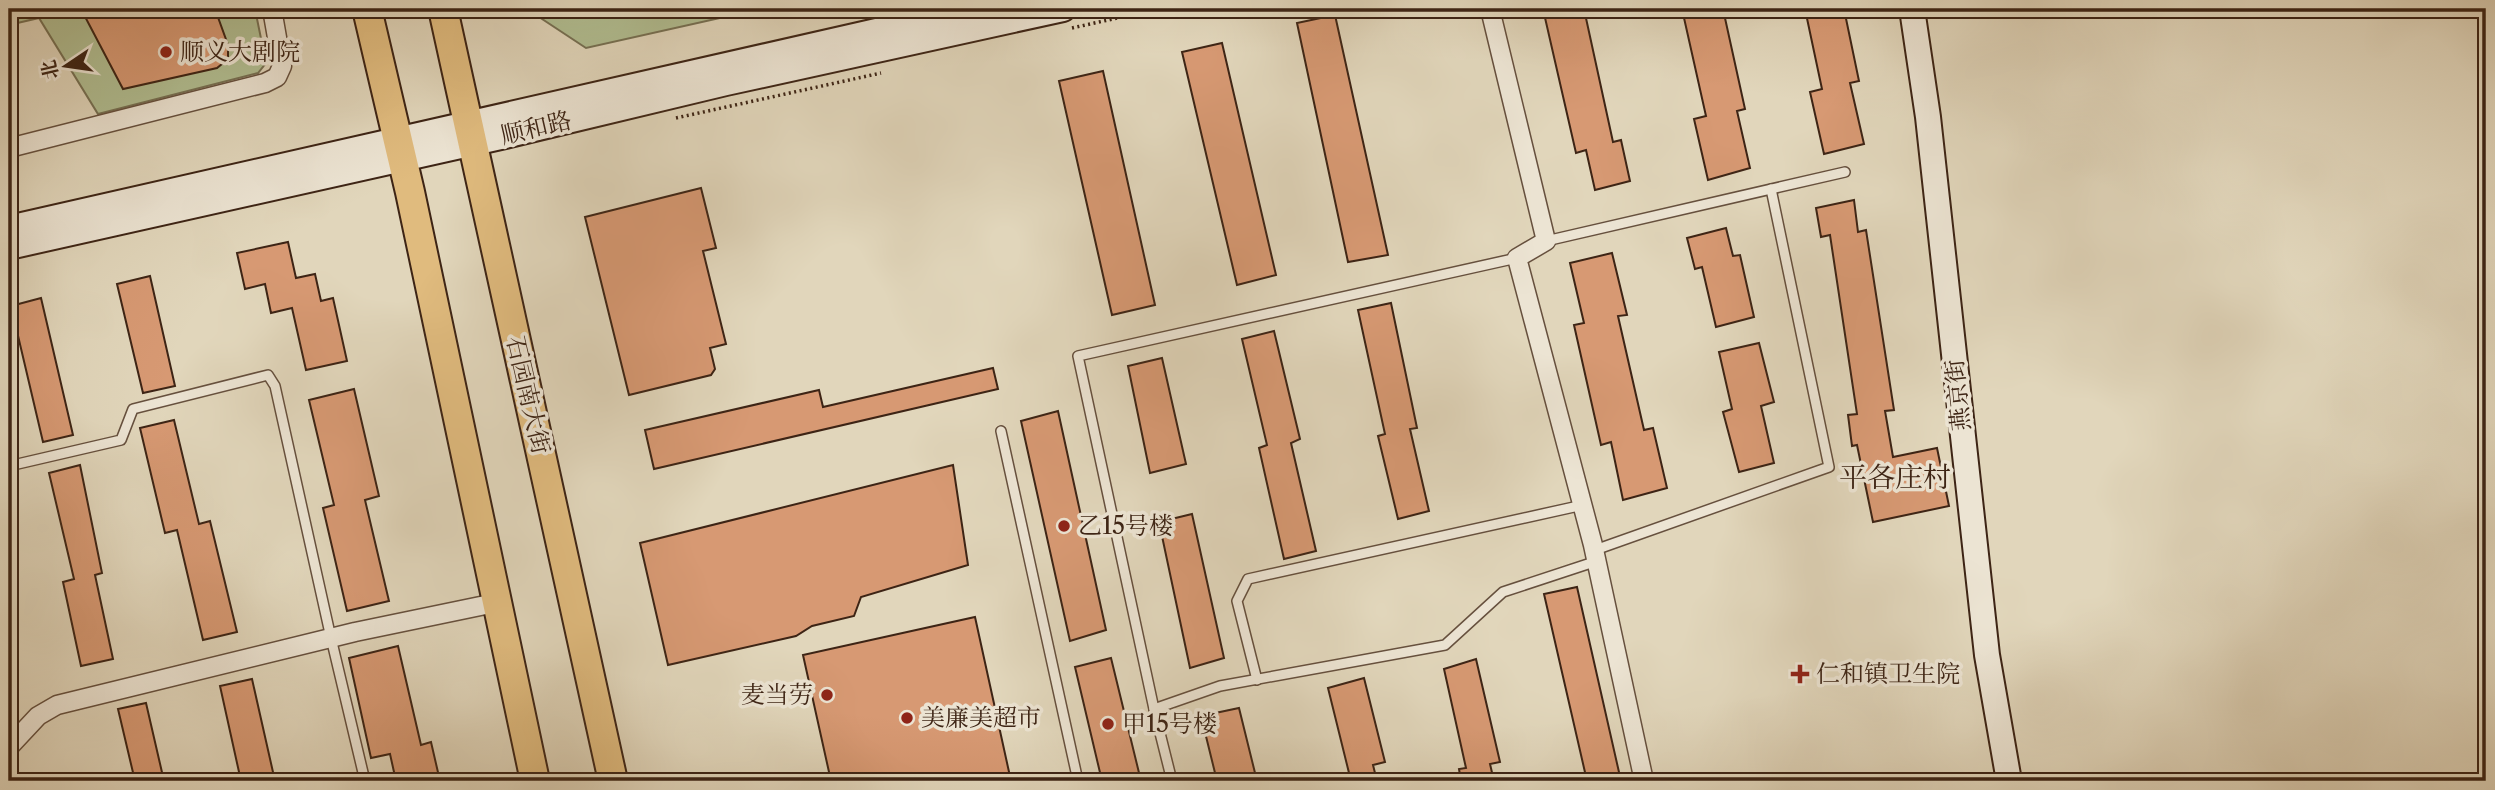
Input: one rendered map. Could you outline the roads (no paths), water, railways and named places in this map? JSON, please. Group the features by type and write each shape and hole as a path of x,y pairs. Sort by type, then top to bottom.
{"main road":[{"path":"367,9 535,781"},
{"name":"石园南大街","path":"443,9 613,781"},
{"name":"顺和路","path":"9,228 471,133 972,9"},
{"name":"顺和路","path":"471,133 726,83 1063,9"},
{"name":"燕京街","path":"1912,9 1928,117 1987,654 2009,781"},
{"name":"顺和路","path":"9,247 399,149"}],"street":[{"path":"9,148 265,83 277,77 282,66 272,9"},
{"path":"1490,9 1545,241 1517,258 1596,555 1644,781"},
{"path":"9,747 37,716 57,705 331,638 495,603"}],"lane":[{"path":"1545,241 1845,172"},
{"path":"1154,709 1220,686 1445,645 1503,592 1829,467 1771,189"},
{"path":"1172,781 1078,356 1517,258"},
{"path":"9,466 121,440 133,409 268,375 275,386 365,781"},
{"path":"1001,431 1078,781"},
{"path":"1256,680 1237,601 1248,579 1583,505"}],"place":[{"name":"顺义大剧院","path":"166,52"},
{"name":"乙15号楼","path":"1064,526"},
{"name":"仁和镇卫生院","path":"1800,674"},
{"name":"麦当劳","path":"827,695"},
{"name":"美廉美超市","path":"907,718"},
{"name":"甲15号楼","path":"1108,724"}],"district":[{"name":"平各庄村","path":"1895,477"}]}
